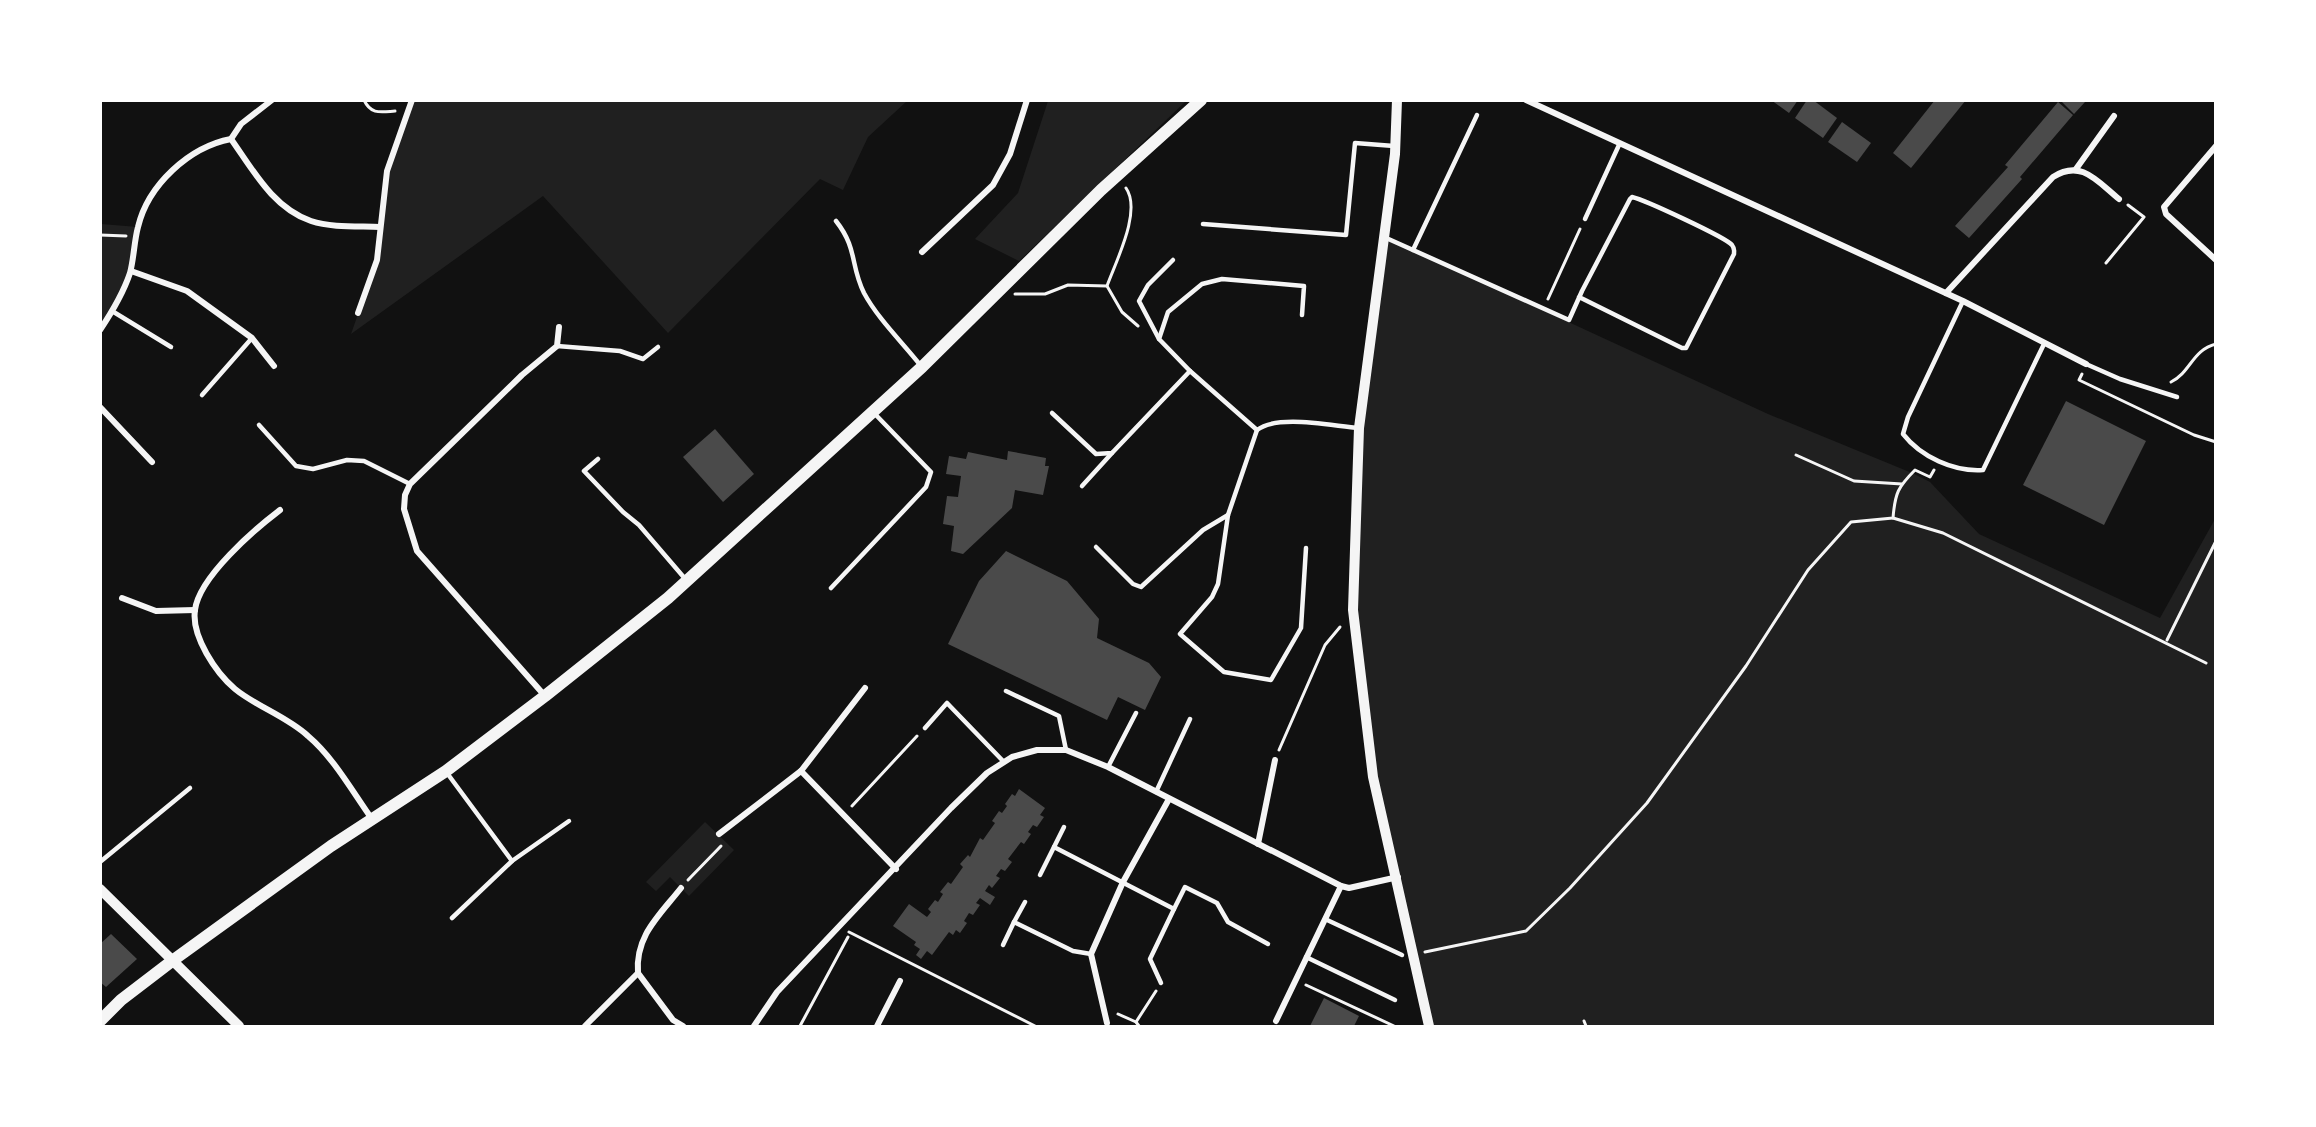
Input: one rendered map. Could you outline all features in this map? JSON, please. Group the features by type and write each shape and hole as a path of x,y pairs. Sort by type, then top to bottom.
{"main road":[{"path":"100,1021 121,1000 270,889 446,771 545,696 687,581 922,367 1118,175 1201,100"}],"street":[{"path":"100,330 123,293 130,271 138,227 153,192 175,169 214,143 231,139 241,124 272,100"},
{"path":"358,313 377,260 387,171 411,100"},
{"path":"922,252 993,185 1010,154 1027,100"},
{"path":"1397,100 1384,237 1359,428 1353,610 1373,777 1398,877 1408,955 1429,1026"},
{"path":"1526,100 1619,145 1963,301 2086,364"},
{"path":"2076,169 2114,116"},
{"path":"231,139 270,194 291,212 313,222 380,227"},
{"path":"2216,146 2164,207 2166,214 2216,260"},
{"path":"1946,293 2053,177 2065,169 2076,169 2119,199"},
{"path":"130,271 187,291 252,338 273,366"},
{"path":"545,696 417,551 404,509 405,495 410,484 522,375 556,346 559,327"},
{"path":"100,407 152,462"},
{"path":"280,510 237,547 204,587 195,610 200,638 217,672 237,691 288,720 324,751 372,819"},
{"path":"122,598 156,611 195,610"},
{"path":"719,834 801,771 865,688"},
{"path":"754,1026 777,992 838,925 896,869 951,808 1003,761 1036,750 1066,750 1108,767 1341,886 1349,888 1398,877"},
{"path":"1258,844 1275,760"},
{"path":"801,771 896,869"},
{"path":"1107,1023 1091,954 1123,882 1169,799"},
{"path":"1276,1021 1341,886"},
{"path":"681,888 642,938 636,955 638,973 674,1020 683,1026"},
{"path":"100,889 239,1026"},
{"path":"585,1026 638,973"},
{"path":"877,1026 900,981"}],"lane":[{"path":"1413,250 1477,115"},
{"path":"1203,224 1346,235 1355,143 1394,147"},
{"path":"1585,219 1619,145"},
{"path":"1384,237 1569,320 1580,297 1632,197 1711,234 1734,248 1734,254 1686,348 1580,297"},
{"path":"836,221 851,244 856,272 866,296 922,367"},
{"path":"1173,260 1148,285 1139,301 1158,339 1190,371 1257,430"},
{"path":"1158,339 1168,312 1202,284 1222,279 1304,286 1302,315"},
{"path":"1963,301 1908,417 1903,434 1914,449 1967,471 1983,470 2044,344"},
{"path":"112,311 171,347"},
{"path":"202,395 252,338"},
{"path":"556,346 620,351 644,359 657,347"},
{"path":"2086,364 2120,379 2177,397"},
{"path":"1082,486 1190,371"},
{"path":"831,588 926,487 931,472 872,411"},
{"path":"1052,413 1096,454 1112,453"},
{"path":"1306,548 1301,627 1271,680 1224,672 1180,634 1212,597 1218,584 1228,515 1257,430 1265,424 1282,422 1359,428"},
{"path":"259,425 296,466 313,469 356,459 369,463 410,484"},
{"path":"598,459 584,471 622,512 639,525 687,581"},
{"path":"1096,547 1133,584 1141,587 1203,531 1228,515"},
{"path":"1006,691 1059,716 1066,750"},
{"path":"925,728 947,703 1003,761"},
{"path":"1108,767 1136,714"},
{"path":"1156,792 1190,719"},
{"path":"446,771 512,861"},
{"path":"100,862 190,788"},
{"path":"452,918 512,861 569,821"},
{"path":"1040,875 1064,827"},
{"path":"1054,847 1174,909"},
{"path":"1161,983 1150,959 1185,887 1217,903 1228,922 1268,945"},
{"path":"1003,945 1025,902"},
{"path":"1325,919 1408,955"},
{"path":"1014,922 1073,951 1091,954"},
{"path":"1306,957 1395,1000"}],"path":[{"path":"364,100 367,108 376,113 395,111"},
{"path":"1107,286 1129,226 1132,196 1118,175"},
{"path":"2106,263 2144,217 2119,199"},
{"path":"1543,309 1585,219"},
{"path":"100,235 136,237"},
{"path":"1001,289 1020,296 1045,294 1068,285 1107,286"},
{"path":"1107,286 1122,312 1150,338 1158,339"},
{"path":"2154,390 2181,377 2202,348 2216,344"},
{"path":"2086,364 2079,380 2194,435 2216,442"},
{"path":"1796,455 1854,481 1902,484"},
{"path":"1893,518 1894,495 1902,484 1915,470 1930,477 1939,460"},
{"path":"1408,955 1526,931 1570,888 1647,803 1746,666 1783,606 1851,522 1893,518 1942,533 2206,663"},
{"path":"2167,640 2216,541"},
{"path":"1275,760 1325,645 1353,610"},
{"path":"845,814 925,728"},
{"path":"681,888 725,842 719,834"},
{"path":"838,925 1035,1026"},
{"path":"800,1026 850,933"},
{"path":"1296,980 1394,1026"},
{"path":"1136,1022 1161,983"},
{"path":"1102,1007 1136,1022 1138,1026"},
{"path":"1584,1021 1586,1026"}],"shaded area":[{"path":"412,101 907,101 868,137 843,190 820,179 668,333 543,196 351,334 377,260 387,171"},
{"path":"1048,101 1186,101 1019,261 975,239 1018,193"},
{"path":"101,224 138,227 131,271 101,330"},
{"path":"1384,237 1768,414 1912,473 1930,482 1979,534 2160,618 2215,519 2215,1026 1429,1026 1373,777 1353,610 1359,428"},
{"path":"705,822 734,850 689,896 670,877 656,891 646,882"}],"building":[{"path":"1771,100 1798,100 1789,113"},
{"path":"1807,100 1813,100 1837,118 1823,138 1795,118"},
{"path":"1935,100 1966,100 1911,168 1893,153"},
{"path":"2060,100 2084,100 2085,102 2074,114"},
{"path":"2058,102 2073,115 2020,177 2022,179 1969,238 1955,226 2008,167 2005,165"},
{"path":"1842,122 1871,143 1857,162 1828,142"},
{"path":"2066,401 2146,441 2104,525 2023,485"},
{"path":"715,429 754,474 723,502 683,457"},
{"path":"1008,451 1046,458 1045,466 1049,466 1043,495 1015,490 1012,508 963,554 951,551 954,526 943,524 947,496 958,497 961,476 946,474 949,456 966,459 968,452 1007,460"},
{"path":"1006,551 1067,581 1099,619 1097,638 1149,663 1161,677 1145,710 1118,697 1107,720 948,644 979,581"},
{"path":"1019,789 1045,808 1040,815 1044,817 1037,827 1033,825 1028,832 1031,834 1024,844 1021,842 1008,859 1012,862 1005,871 1001,869 996,876 1000,878 992,888 989,885 985,891 995,897 990,905 980,898 976,903 980,905 973,915 969,913 964,921 967,923 960,933 956,930 953,935 949,932 932,955 927,951 921,959 916,955 920,949 914,945 916,942 893,926 909,904 927,917 931,912 928,909 935,900 938,902 943,894 940,892 948,882 951,884 963,867 960,864 968,855 970,857 980,838 983,840 995,823 992,821 999,811 1002,813 1012,794 1015,796"},
{"path":"111,934 137,959 106,987 100,982 100,944"},
{"path":"1324,998 1359,1016 1354,1026 1310,1026"}]}
